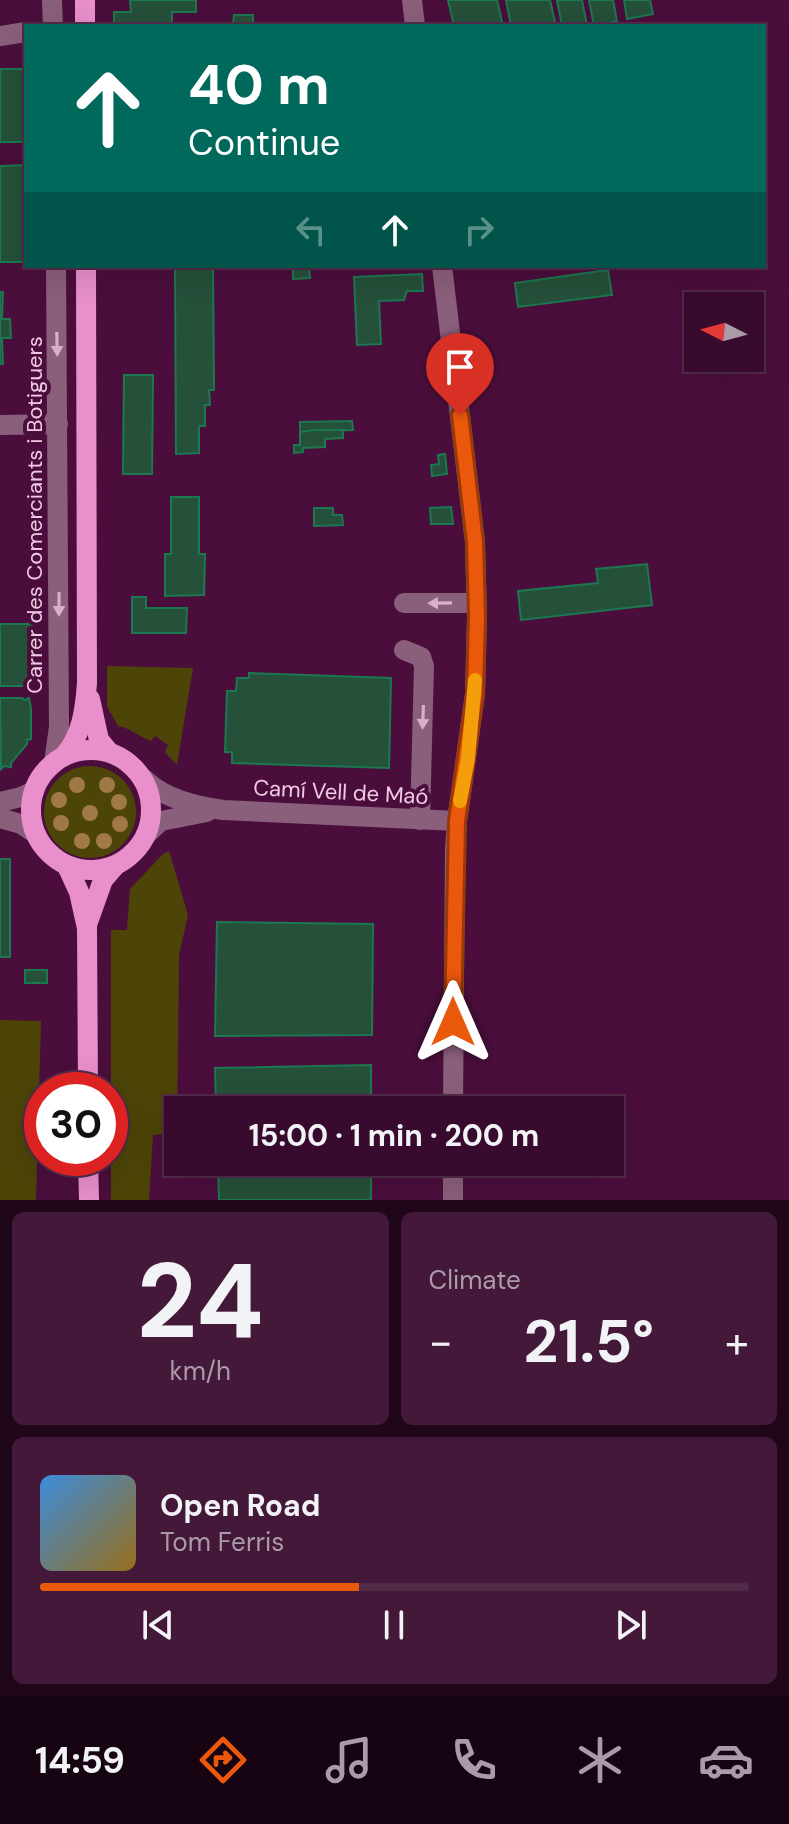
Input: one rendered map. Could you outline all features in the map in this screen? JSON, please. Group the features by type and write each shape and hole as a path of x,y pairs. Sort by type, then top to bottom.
{"main road":[{"path":"85,0 85,24"},
{"path":"86,268 87,683 81,724 74,745 39,780 31,813 36,834 54,858 67,866 91,871 115,866"},
{"path":"87,683 99,740 109,752 132,765 144,779 152,812 147,834 134,853 115,866 103,880 87,926"},
{"path":"59,760 86,750 109,752"},
{"path":"67,866 79,892 87,926 88,1072"},
{"path":"88,1176 89,1200"}],"street":[{"path":"52,0 53,24"},
{"path":"412,0 415,24"},
{"path":"0,36 24,32"},
{"name":"Carrer des Comerciants i Botiguers","path":"56,268 59,760"},
{"path":"442,268 475,542 477,603 475,694 457,821 453,905 453,1096"},
{"path":"0,425 58,424"},
{"path":"404,603 477,603"},
{"path":"404,650 421,657 424,666 420,820"},
{"name":"Camí Vell de Maó","path":"144,779 152,787 177,799 223,810 457,821"},
{"path":"0,802 34,791"},
{"name":"Camí Vell de Maó","path":"147,834 168,818 223,810"},
{"path":"0,818 21,824 36,834"},
{"path":"453,1176 453,1200"}],"shaded area":[{"path":"107,666 193,668 177,765 165,752 168,745 155,736 151,741 118,726 107,706"},
{"path":"90,766 108,770 122,780 132,794 136,812 132,830 122,844 108,854 90,858 72,854 58,844 48,830 44,812 48,794 58,780 72,770"},
{"path":"169,851 188,915 179,955 177,1096 164,1096 164,1134 153,1135 149,1200 111,1200 111,1176 128,1176 128,1072 111,1072 111,930 127,930 130,889"},
{"path":"0,1020 41,1021 40,1072 24,1072 24,1176 37,1176 36,1200 0,1200"}],"building":[{"path":"130,0 196,0 196,12 172,12 172,24 114,24 114,12 131,12"},
{"path":"448,0 497,0 503,24 454,24"},
{"path":"506,0 550,0 556,24 511,24"},
{"path":"557,0 582,0 587,24 562,24"},
{"path":"589,0 613,0 617,21 594,24"},
{"path":"624,0 650,0 653,14 627,19"},
{"path":"234,15 253,15 253,24 233,24"},
{"path":"0,69 24,69 24,142 0,142"},
{"path":"24,165 24,262 0,262 0,166"},
{"path":"175,268 213,268 214,390 209,390 210,405 205,405 205,426 199,426 199,453 176,454"},
{"path":"293,268 309,268 310,278 293,279"},
{"path":"608,270 612,295 518,307 515,283"},
{"path":"422,274 423,291 407,291 404,300 379,301 381,344 357,345 354,277"},
{"path":"0,292 3,292 2,319 10,319 11,338 2,338 3,364 0,364"},
{"path":"124,375 153,375 152,474 123,474"},
{"path":"352,421 353,430 300,432 300,422"},
{"path":"343,430 343,438 325,439 325,447 303,448 303,452 294,453 294,445 300,445 300,432"},
{"path":"445,454 447,474 432,476 431,465 439,464 438,455"},
{"path":"171,497 199,497 199,554 205,554 204,595 165,596 165,554 171,554"},
{"path":"451,507 453,524 431,524 430,508"},
{"path":"314,508 333,508 333,515 342,515 343,525 314,526"},
{"path":"647,564 652,605 521,620 518,591 598,583 596,569"},
{"path":"132,597 146,597 146,608 187,608 186,633 132,633"},
{"path":"0,624 32,624 31,686 0,686"},
{"path":"249,673 391,678 389,768 232,763 232,752 225,752 227,691 236,691 237,678 249,678"},
{"path":"0,698 29,698 31,708 31,739 27,740 11,767 1,769"},
{"path":"0,859 10,859 10,957 0,957"},
{"path":"217,922 373,924 372,1035 215,1036"},
{"path":"25,970 47,970 47,983 25,983"},
{"path":"371,1065 371,1096 216,1096 215,1068"},
{"path":"218,1176 371,1176 371,1200 219,1200"}],"slow traffic":[{"path":"460,801 468,759 475,680"}],"route":[{"path":"453,1022 457,821 475,694 477,617 475,542 460,415"}]}
